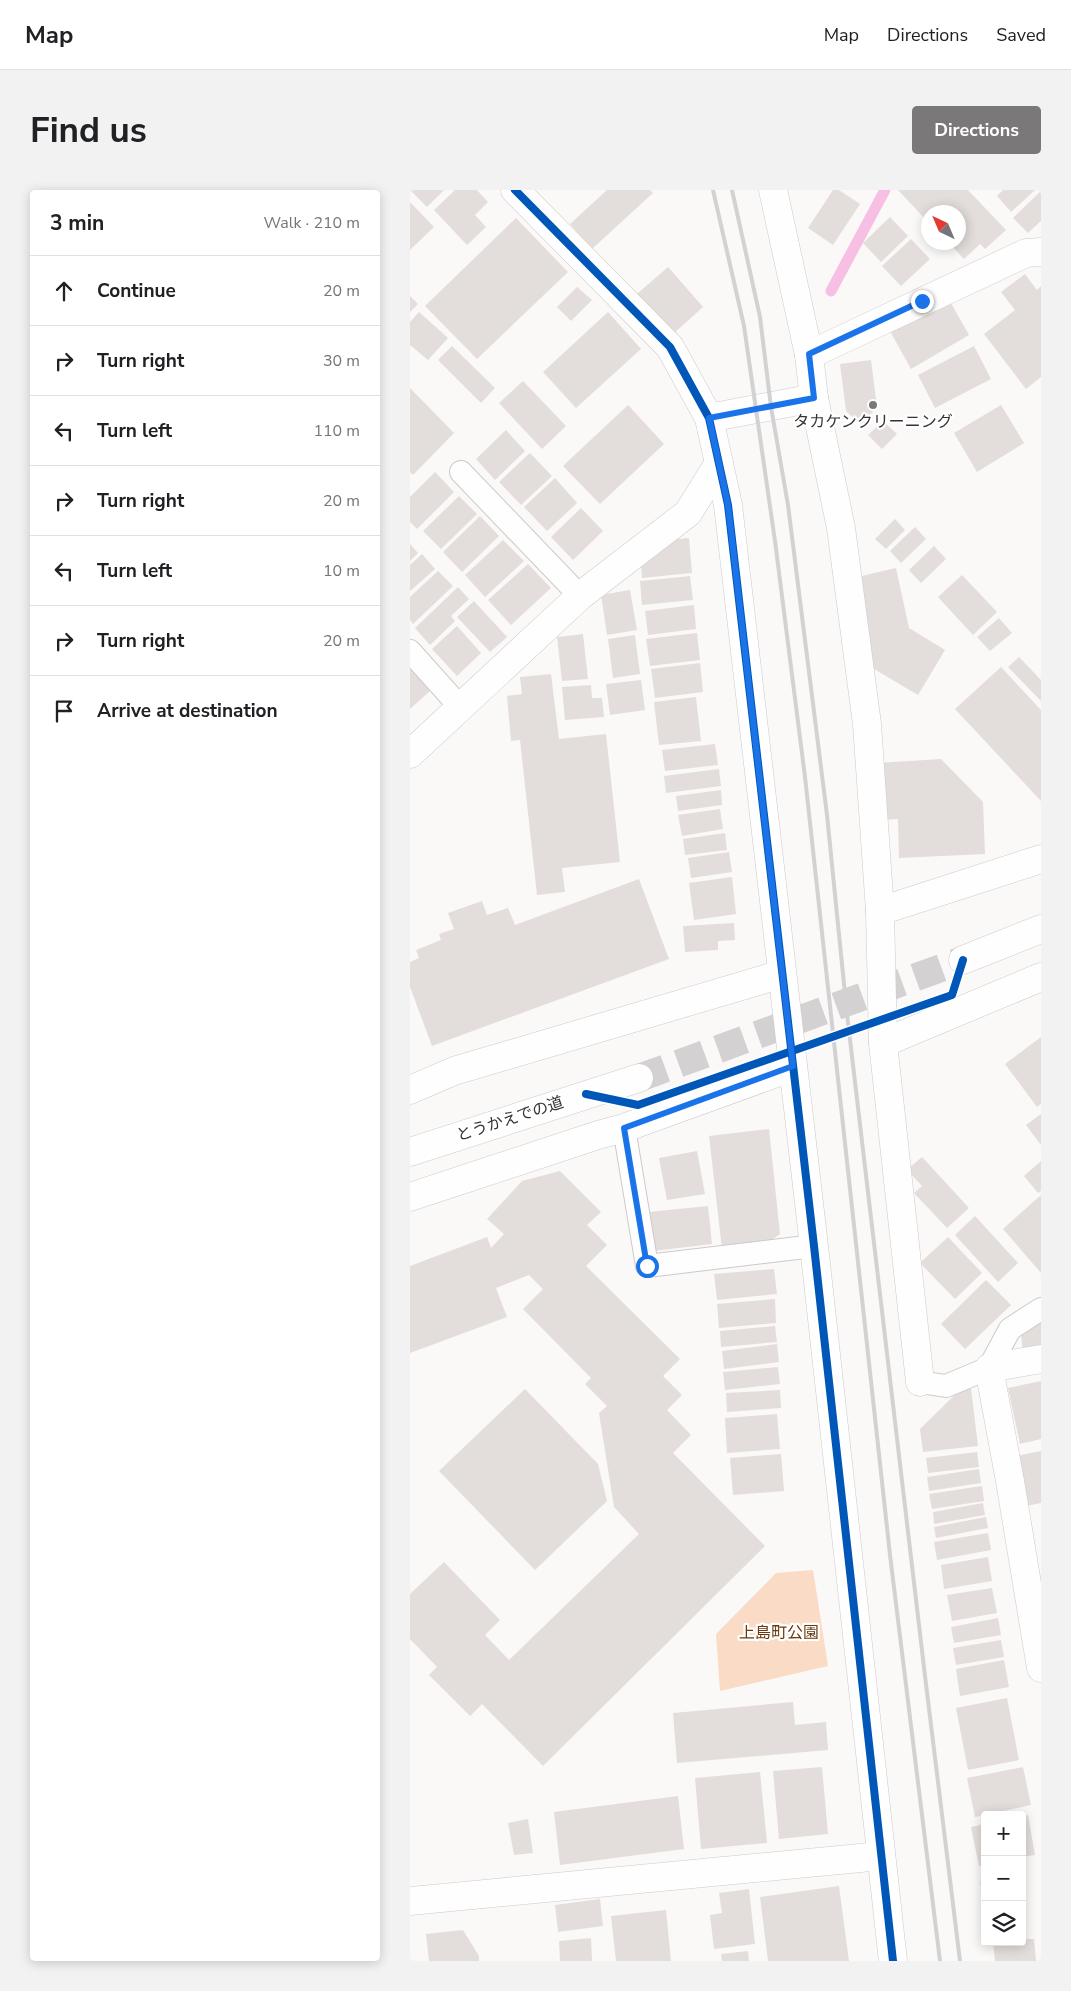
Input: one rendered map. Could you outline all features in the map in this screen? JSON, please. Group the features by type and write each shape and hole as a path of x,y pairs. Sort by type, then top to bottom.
{"street":[{"path":"514,190 670,347 709,418 728,505 814,1246 892,1961"},
{"path":"773,190 809,354 814,398 841,528 867,724 880,911 883,1042 920,1382"},
{"path":"809,354 1026,253 1041,252"},
{"path":"709,418 814,398"},
{"path":"410,754 580,596 688,513 718,463"},
{"path":"880,911 1041,859"},
{"path":"962,960 1041,929"},
{"path":"410,1090 454,1071 782,974"},
{"path":"883,1042 1041,977"},
{"path":"410,1197 624,1128 793,1066"},
{"name":"とうかえでの道","path":"410,1152 639,1078"},
{"path":"1041,1359 989,1368 1030,1535 1041,1668"},
{"path":"410,1901 881,1856"}],"lane":[{"path":"461,472 580,596"},
{"path":"410,651 461,708"},
{"path":"624,1128 647,1266 814,1246"},
{"path":"920,1382 946,1386 989,1368 1010,1329 1041,1309"}],"green space":[{"name":"上島町公園","path":"813,1570 828,1666 720,1691 716,1634 776,1573"}],"building":[{"path":"410,190 444,190 427,207"},
{"path":"455,190 477,190 488,202 475,215 486,227 467,245 434,210"},
{"path":"607,190 650,190 653,193 592,249 570,224"},
{"path":"833,190 839,190 860,204 833,245 808,228"},
{"path":"898,190 968,190 1006,230 985,249 980,244 964,259 956,250 966,250 966,205 921,205 921,215"},
{"path":"1003,190 1035,190 1011,212 997,196"},
{"path":"1041,191 1041,221 1028,233 1013,218"},
{"path":"410,202 434,227 410,250"},
{"path":"890,217 908,236 881,262 863,243"},
{"path":"516,218 568,272 477,359 425,306"},
{"path":"911,239 930,259 901,286 882,266"},
{"path":"668,267 703,307 673,334 637,294"},
{"path":"1025,274 1037,290 1041,286 1041,377 1026,389 984,334 1015,310 1001,292"},
{"path":"577,287 592,300 571,321 557,307"},
{"path":"410,296 418,304 410,312"},
{"path":"948,298 969,335 911,369 890,331"},
{"path":"419,312 448,338 428,360 410,345 410,322"},
{"path":"608,312 641,349 576,408 543,372"},
{"path":"452,346 495,388 481,403 438,360"},
{"path":"974,346 991,379 935,408 918,375"},
{"path":"871,360 877,407 861,425 846,411 840,364"},
{"path":"523,381 566,426 542,449 499,403"},
{"path":"410,388 454,433 413,475 410,472"},
{"path":"628,405 664,444 600,504 563,466"},
{"path":"1001,405 1024,443 977,472 954,433"},
{"path":"883,421 897,434 882,449 868,435"},
{"path":"506,430 525,451 495,480 476,459"},
{"path":"530,453 552,476 521,505 499,482"},
{"path":"435,472 454,492 417,529 410,522 410,497"},
{"path":"555,478 577,503 547,531 524,507"},
{"path":"459,496 477,514 441,549 423,531"},
{"path":"581,508 603,531 573,560 551,537"},
{"path":"480,516 499,536 462,572 443,552"},
{"path":"895,519 905,530 886,549 875,539"},
{"path":"915,527 926,539 901,563 890,551"},
{"path":"689,538 692,573 642,578 641,566 668,540"},
{"path":"503,540 524,561 485,597 465,575"},
{"path":"410,544 418,553 410,561"},
{"path":"934,546 946,559 921,583 909,570"},
{"path":"422,554 435,569 410,591 410,565"},
{"path":"528,564 551,588 511,625 488,600"},
{"path":"896,568 909,628 945,650 918,695 874,669 853,578"},
{"path":"438,571 453,586 413,624 410,620 410,597"},
{"path":"962,575 997,612 973,635 938,597"},
{"path":"690,576 693,600 642,605 640,581"},
{"path":"458,587 469,599 451,616 455,621 430,645 415,628"},
{"path":"630,590 637,630 607,635 601,595"},
{"path":"474,601 507,637 490,652 457,617"},
{"path":"694,605 696,629 648,635 645,611"},
{"path":"999,618 1012,633 990,651 977,637"},
{"path":"457,626 481,653 457,676 432,649"},
{"path":"697,633 700,660 650,666 646,639"},
{"path":"583,634 588,679 562,681 557,637"},
{"path":"635,635 640,674 613,678 608,639"},
{"path":"1019,657 1041,680 1041,701 1008,667"},
{"path":"700,663 703,692 655,698 651,669"},
{"path":"410,667 431,690 410,709"},
{"path":"1001,667 1041,710 1041,801 955,709"},
{"path":"551,674 559,739 606,734 620,862 562,868 565,892 537,895 520,740 511,741 507,696 522,694 520,677"},
{"path":"641,680 645,710 610,715 606,684"},
{"path":"591,685 592,698 602,698 604,717 565,720 562,687"},
{"path":"696,697 701,741 659,745 654,702"},
{"path":"715,744 718,765 665,771 662,750"},
{"path":"941,759 983,802 985,854 899,858 898,819 880,820 878,763"},
{"path":"719,769 721,786 666,793 664,776"},
{"path":"721,790 722,805 678,811 676,796"},
{"path":"720,809 723,829 682,836 678,815"},
{"path":"725,833 727,850 685,855 683,839"},
{"path":"729,852 732,872 691,878 688,858"},
{"path":"732,877 736,914 694,920 689,883"},
{"path":"639,879 669,959 432,1046 410,987 410,962 419,958 416,950 441,940 439,934 454,929 448,913 482,901 487,915 508,908 515,925"},
{"path":"734,923 735,940 718,941 718,950 685,952 683,926"},
{"path":"1041,1037 1041,1104 1037,1107 1005,1064"},
{"path":"1041,1114 1041,1145 1026,1125"},
{"path":"769,1129 780,1234 764,1245 722,1249 709,1136"},
{"path":"697,1151 705,1194 667,1200 659,1158"},
{"path":"922,1157 969,1208 947,1228 914,1193 922,1186 907,1170"},
{"path":"1041,1161 1041,1191 1038,1193 1024,1176"},
{"path":"560,1171 601,1212 587,1225 607,1245 586,1266 680,1359 663,1376 682,1395 667,1410 691,1435 673,1453 765,1546 543,1766 482,1704 470,1716 429,1675 437,1667 410,1639 410,1594 444,1562 500,1620 485,1635 509,1660 639,1534 614,1507 599,1413 607,1406 585,1384 591,1378 523,1309 543,1289 529,1275 496,1288 507,1317 410,1353 410,1266 487,1237 491,1248 504,1234 487,1219 522,1181"},
{"path":"1041,1195 1041,1273 1003,1229"},
{"path":"708,1206 712,1244 653,1251 649,1212"},
{"path":"975,1216 1018,1263 998,1282 955,1235"},
{"path":"948,1237 982,1273 955,1299 920,1263"},
{"path":"774,1269 777,1294 717,1300 714,1274"},
{"path":"986,1280 1011,1305 965,1349 941,1324"},
{"path":"775,1299 776,1323 719,1328 717,1304"},
{"path":"1041,1321 1041,1348 1023,1352 1021,1335"},
{"path":"775,1326 777,1342 721,1347 720,1331"},
{"path":"777,1344 779,1362 724,1369 722,1351"},
{"path":"778,1367 780,1384 725,1390 723,1372"},
{"path":"970,1380 978,1446 923,1452 920,1429"},
{"path":"1041,1381 1041,1439 1020,1444 1008,1388"},
{"path":"525,1389 598,1464 607,1501 535,1570 439,1471"},
{"path":"780,1390 781,1408 727,1412 726,1393"},
{"path":"777,1414 780,1449 727,1453 725,1418"},
{"path":"1041,1451 1041,1503 1021,1507 1011,1457"},
{"path":"977,1452 979,1467 928,1473 926,1458"},
{"path":"781,1454 784,1491 733,1495 730,1458"},
{"path":"979,1469 981,1483 929,1491 927,1477"},
{"path":"982,1486 984,1501 932,1509 929,1494"},
{"path":"983,1503 985,1515 934,1524 933,1512"},
{"path":"986,1517 988,1528 936,1538 934,1527"},
{"path":"988,1533 991,1550 937,1560 934,1542"},
{"path":"988,1557 992,1581 944,1589 941,1565"},
{"path":"992,1588 997,1613 952,1621 947,1595"},
{"path":"998,1618 1001,1635 954,1643 951,1627"},
{"path":"1001,1640 1004,1657 956,1665 953,1648"},
{"path":"1004,1660 1009,1687 960,1696 956,1669"},
{"path":"1007,1698 1019,1760 968,1770 956,1708"},
{"path":"793,1702 795,1725 826,1722 828,1750 677,1763 673,1713"},
{"path":"822,1767 828,1834 779,1839 773,1771"},
{"path":"1023,1767 1031,1805 1003,1811 981,1811 981,1816 975,1817 967,1778"},
{"path":"760,1772 767,1843 701,1849 695,1778"},
{"path":"678,1796 684,1849 560,1865 554,1812"},
{"path":"1026,1815 1028,1815 1035,1855 1026,1856 1026,1856"},
{"path":"528,1819 533,1853 514,1855 508,1823"},
{"path":"981,1825 981,1866 979,1866 971,1827"},
{"path":"839,1886 849,1961 768,1961 760,1897"},
{"path":"749,1889 755,1944 714,1949 710,1915 722,1913 719,1893"},
{"path":"600,1899 603,1926 558,1932 555,1905"},
{"path":"666,1910 671,1961 616,1961 611,1916"},
{"path":"463,1930 479,1956 479,1961 429,1961 426,1934"},
{"path":"591,1938 592,1961 560,1961 559,1941"},
{"path":"1026,1939 1034,1939 1036,1961 995,1961 993,1946 1026,1946"},
{"path":"748,1951 749,1961 722,1961 721,1954"}],"waterway":[{"path":"831,291 885,190"}],"tunnel":[{"path":"639,1078 963,960"}],"railway":[{"path":"713,190 744,326 775,541 805,777 890,1555 940,1961"},
{"path":"732,190 760,317 771,407 788,505 827,815 847,1014 960,1961"}],"cycle path":[{"path":"515,190 670,347 709,418 728,505 814,1246 893,1961"},
{"path":"586,1094 638,1105 952,995 963,960"}],"place":[{"name":"タカケンクリーニング","path":"873,405"}],"route":[{"path":"647,1266 624,1128 793,1066 728,505 709,418 814,398 809,354 922,301"}]}
